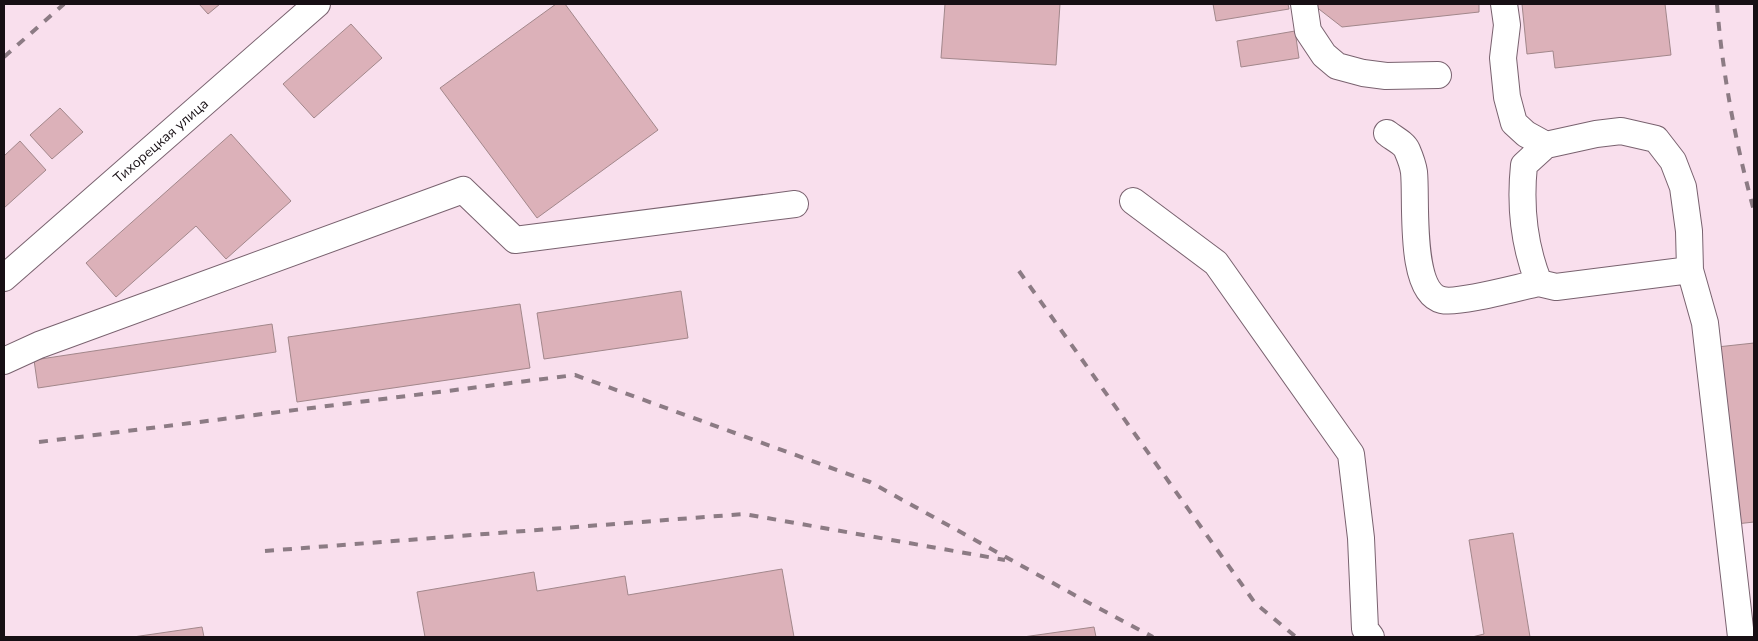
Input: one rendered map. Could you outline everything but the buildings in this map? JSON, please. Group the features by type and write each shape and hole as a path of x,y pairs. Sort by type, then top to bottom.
{"street":[{"name":"Тихорецкая улица","path":"4,278 318,4"},
{"path":"1304,4 1308,31 1324,55 1337,66 1363,73 1386,76 1438,75"},
{"path":"1504,4 1506,25 1503,58 1506,97 1514,123 1526,134 1546,145"},
{"path":"1539,282 1532,265 1526,235 1521,191 1524,165 1546,145 1622,131 1656,139 1673,161 1682,187 1688,231 1690,270 1705,323 1741,637"},
{"path":"1387,133 1407,148 1414,170 1417,255 1420,274 1428,290 1441,300 1458,300 1539,282 1556,287 1690,270"},
{"path":"4,361 39,345 463,190 515,240 795,204"},
{"path":"1133,201 1216,263 1351,454 1362,538 1365,629 1371,637"}],"railway":[{"path":"4,57 64,4"},
{"path":"1717,4 1722,56 1731,108 1741,160 1754,211"},
{"path":"1019,271 1255,603 1296,637"},
{"path":"39,442 575,375 870,482 1153,637"},
{"path":"265,551 744,514 1005,560"}]}
